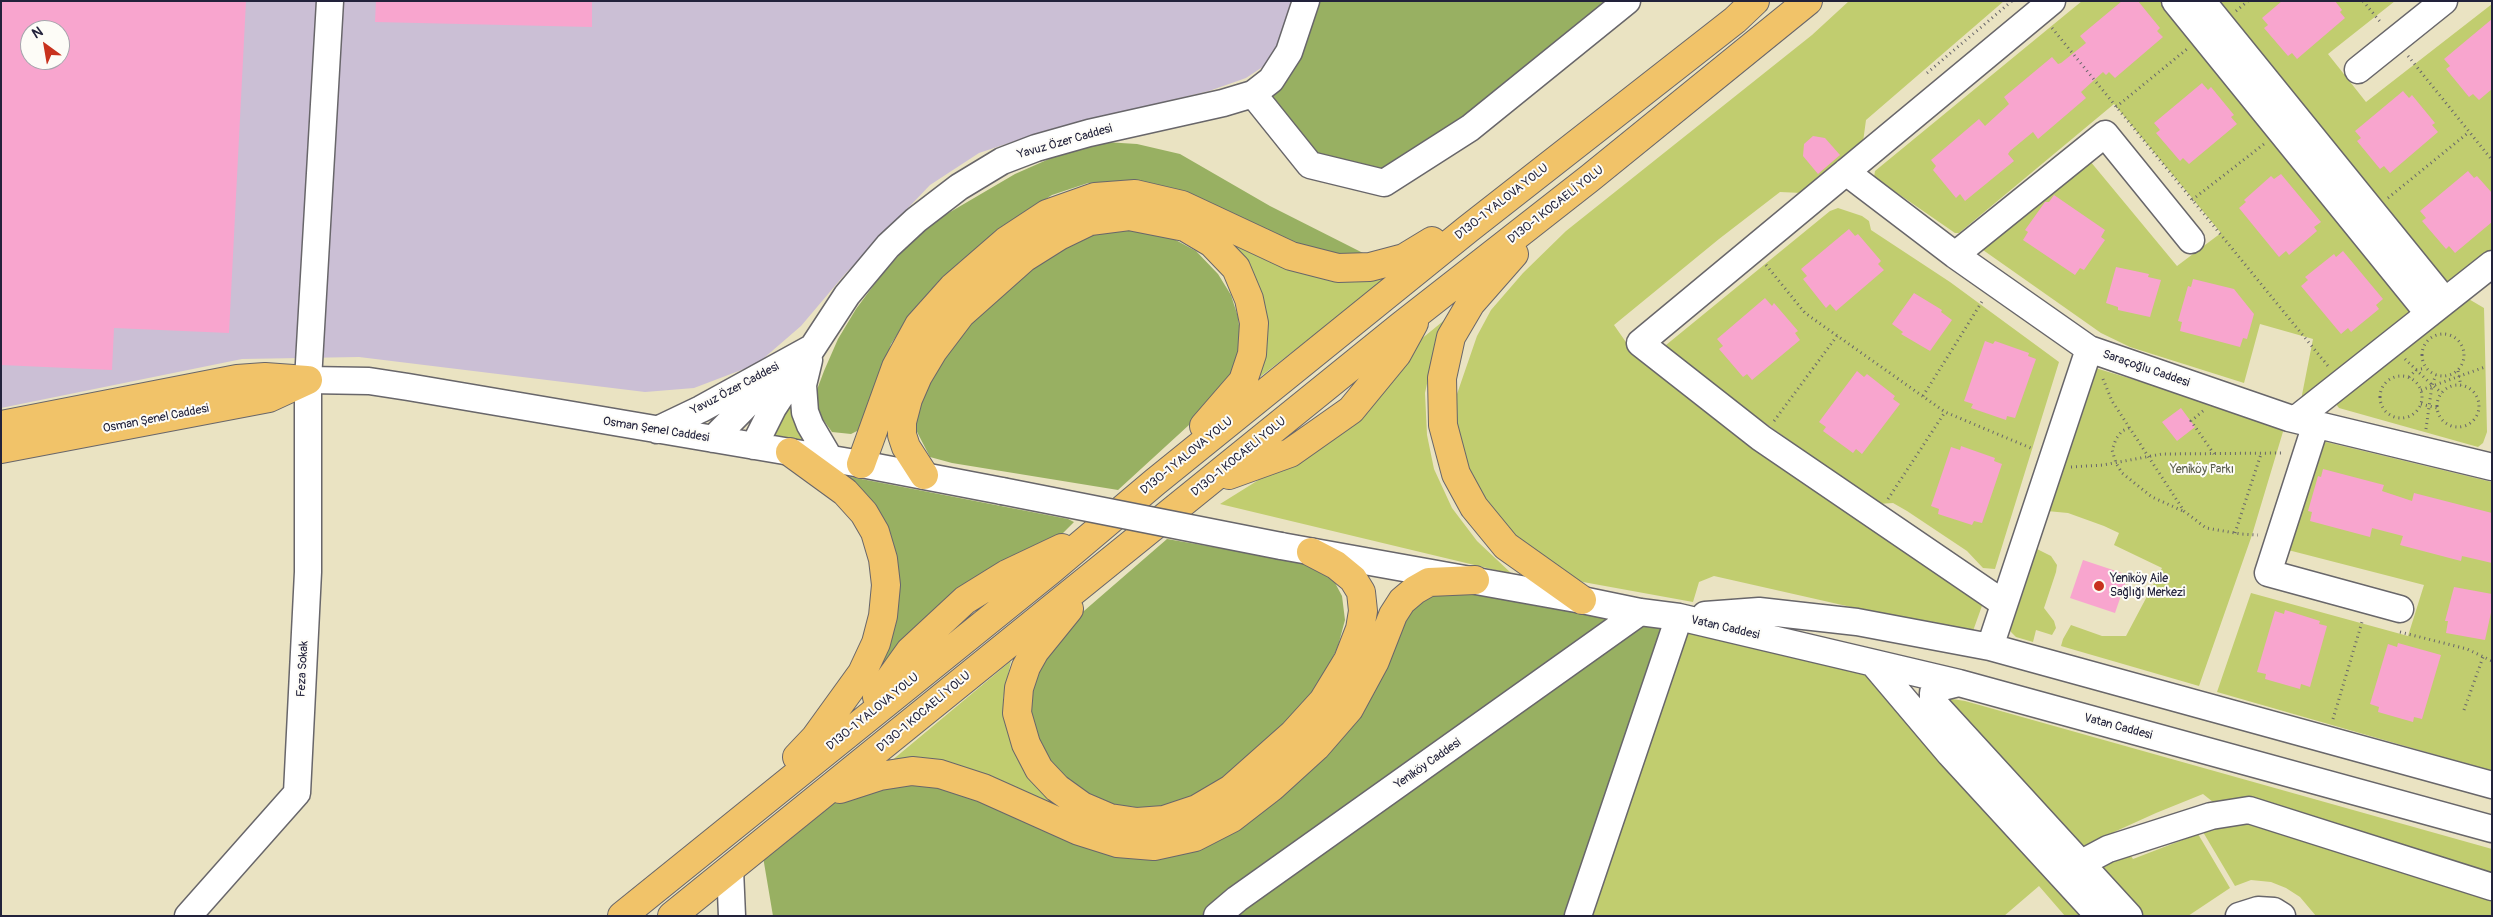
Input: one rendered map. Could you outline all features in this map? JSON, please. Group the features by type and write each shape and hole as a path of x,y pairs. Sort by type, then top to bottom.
{"main road":[{"path":"862,464 896,367 919,325 961,280 1006,241 1047,214 1095,197 1135,194 1182,205 1290,256 1338,268 1370,268 1404,258 1432,241 1480,206 1745,1"},
{"name":"D130-1 YALOVA YOLU","path":"622,916 854,728 910,651 965,600 986,585 1047,554 1087,540 1155,482 1468,229 1735,20 1755,1"},
{"name":"D130-1 KOCAELİ YOLU","path":"672,916 1421,310 1590,178 1808,1"},
{"path":"1582,600 1506,546 1474,507 1456,474 1443,425 1442,378 1451,337 1471,303 1504,264 1590,178"},
{"path":"924,475 906,447 902,435 902,422 908,399 918,376 933,351 961,314 1024,258 1059,236 1090,221 1129,216 1185,227 1212,243 1236,268 1249,299 1254,323 1252,354 1243,381 1155,482"},
{"name":"Osman Şenel Caddesi","path":"1,424 269,398 308,380"},
{"name":"Osman Şenel Caddesi","path":"1,449 126,412"},
{"path":"671,876 815,738 862,673 876,643 883,616 886,585 883,559 875,532 864,513 845,492 790,452"},
{"path":"1115,559 1035,651 1026,667 1019,688 1017,713 1026,744 1039,769 1057,788 1082,806 1110,818 1137,822 1164,820 1198,809 1231,789 1293,734 1323,700 1348,660 1360,629 1363,611 1361,592 1353,578 1336,565 1311,552"},
{"path":"825,794 880,776 912,772 940,774 983,788 1079,832 1117,843 1154,846 1195,837 1232,818 1272,787 1316,747 1349,708 1374,661 1393,615 1402,601 1428,582 1475,580"}],"street":[{"name":"Feza Sokak","path":"188,916 297,793 308,572 308,380 330,1"},
{"name":"Yavuz Özer Caddesi","path":"754,446 774,408 847,295 888,246 916,220 959,188 1002,161 1036,148 1089,133 1182,114 1253,94 1271,80 1289,52 1306,1"},
{"path":"1253,94 1310,165 1384,183 1470,128 1627,1"},
{"path":"2175,1 2203,35 2233,56 2372,211 2437,307"},
{"path":"2202,1 2233,56 2280,131 2437,307"},
{"path":"2358,70 2444,1"},
{"path":"2003,603 1761,438 1640,343 2045,7"},
{"path":"1955,255 2105,134 2190,240"},
{"name":"Saraçoğlu Caddesi","path":"1846,172 1955,255 2095,351 2306,422 2492,467"},
{"path":"2395,619 2268,573 2306,452 2306,422 2341,383 2492,264"},
{"name":"Yavuz Özer Caddesi","path":"657,430 715,401 813,347"},
{"name":"Yavuz Özer Caddesi","path":"713,440 754,395 813,347"},
{"name":"Yavuz Özer Caddesi","path":"813,347 804,386 805,412 810,425 830,459"},
{"path":"1990,647 2050,462 2095,351"},
{"name":"Osman Şenel Caddesi","path":"308,380 368,381 862,464 1311,552 1475,580 1640,612 1679,617"},
{"name":"Vatan Caddesi","path":"1679,617 1759,611 1857,622 1990,647 2492,785"},
{"name":"Yeniköy Caddesi","path":"1217,916 1245,893 1640,612"},
{"path":"1578,916 1679,617"},
{"name":"Vatan Caddesi","path":"1679,617 1959,683 2492,829"},
{"path":"1873,663 1950,754 2070,869 2129,916"},
{"path":"1959,683 1943,687 1933,693 1932,702 2070,869 2100,916"},
{"path":"2070,869 2108,849 2202,818 2249,810 2492,887"},
{"path":"730,869 732,916"},
{"path":"2239,916 2258,910 2274,911 2282,916"}],"path":[{"path":"2363,1 2492,160"},
{"path":"2045,7 2116,107 2341,383"},
{"path":"2116,107 2203,35"},
{"path":"2192,200 2280,131"},
{"path":"2372,211 2469,132"},
{"path":"1754,249 1805,313 1945,412 2050,462 2080,468 2162,454 2214,455 2306,452"},
{"path":"1922,396 1994,283"},
{"path":"2444,334 2457,339 2464,350 2463,363 2458,371 2448,376 2436,375 2426,368 2422,357 2426,343 2431,338 2444,334"},
{"path":"1761,438 1837,336"},
{"path":"2391,344 2416,370 2442,392"},
{"path":"2095,351 2112,401 2184,511"},
{"path":"2421,390 2485,367"},
{"path":"2409,377 2416,370 2426,368"},
{"path":"2458,371 2461,386"},
{"path":"2423,450 2432,385 2436,375"},
{"path":"2396,376 2409,377 2415,380 2421,390 2422,404 2412,415 2398,418 2386,412 2380,398 2384,384 2396,376"},
{"path":"2452,386 2461,386 2472,390 2479,401 2480,408 2475,420 2462,428 2448,426 2442,421 2437,408 2442,392 2452,386"},
{"path":"2205,389 2208,406 2191,421 2214,455"},
{"path":"2422,404 2437,408"},
{"path":"1877,516 1945,412"},
{"path":"2129,428 2122,431 2116,439 2112,450 2116,463 2122,473 2152,497 2184,511 2206,528 2235,533 2281,534"},
{"path":"2235,533 2261,454"},
{"path":"2395,619 2492,661"},
{"path":"2326,739 2362,622 2372,625"},
{"path":"2464,710 2483,657"}],"shaded area":[{"path":"1,1 1293,1 1289,22 1270,62 1246,78 1209,91 1051,129 979,153 930,185 845,274 801,326 757,364 694,388 645,392 359,357 242,359 1,408"}],"green space":[{"path":"1306,1 1627,1 1384,183 1310,165 1253,94"},
{"path":"1849,1 2004,1 1866,120 1863,142 1802,193 1780,192 1614,325 1637,358 1983,603 1973,631 1966,633 1714,576 1699,582 1693,602 1583,582 1548,565 1515,544 1467,480 1454,416 1457,394 1477,336 1491,310 1523,273 1566,231 1812,35"},
{"path":"2082,1 2395,1 2328,54 2366,102 2492,4 2492,258 2301,400 2313,339 2260,324 2244,383 2130,347 2101,333 1983,250 2090,161 2177,266 2221,233 2114,104 1959,233 1955,233 1874,177 1875,171"},
{"path":"1105,142 1137,144 1180,154 1270,206 1367,255 1344,257 1314,253 1168,188 1121,181 1088,183 1052,195 1014,219 942,278 914,309 891,344 861,429 851,434 832,432 817,411 815,395 824,371 838,339 856,309 882,274 911,242 940,218 1015,174 1058,155"},
{"path":"1838,208 1862,216 1869,221 1871,230 1950,282 2059,362 1995,569 1983,568 1967,551 1893,503 1878,504 1665,351 1666,345 1830,211"},
{"path":"1121,228 1172,238 1196,251 1218,274 1231,295 1238,317 1241,342 1231,381 1201,414 1118,490 952,463 930,457 915,428 924,387 962,327 1046,256 1099,230"},
{"path":"1215,237 1337,278 1388,278 1256,380 1263,352"},
{"path":"2467,298 2484,308 2487,432 2483,443 2478,447 2339,408 2336,404"},
{"path":"1447,318 1433,356 1425,393 1427,435 1434,469 1452,508 1477,541 1512,574 1220,504 1289,461 1409,349"},
{"name":"Yeniköy Parkı","path":"2092,367 2285,425 2252,535 2199,686 2061,646 2071,625 2102,636 2126,636 2162,568 2114,545 2119,533 2068,513 2047,511"},
{"path":"792,395 807,442 772,438"},
{"path":"2322,441 2492,482 2492,771 2217,692 2251,593 2408,636 2424,585 2288,550"},
{"path":"846,476 1068,519 1074,522 1063,533 1013,560 879,680 851,708 897,592 897,563 884,534"},
{"path":"1167,539 1306,563 1333,579 1342,596 1345,620 1338,646 1324,677 1299,711 1228,775 1191,798 1154,809 1115,805 1088,795 1061,777 1044,758 1028,725 1028,692 1039,665 1062,630"},
{"path":"2037,549 2051,556 2057,565 2044,608 2054,621 2056,628 2052,635 2036,630 2033,642 2016,637 2011,632 2009,623"},
{"path":"1429,582 1679,617 1578,916 773,916 761,845 825,794 912,771 1040,814 1195,837"},
{"path":"1679,617 1873,663 2099,916 2065,916 2039,886 2004,916 1580,916"},
{"path":"1011,661 1003,699 1008,734 1021,763 1044,794 1063,809 884,767"},
{"path":"1946,698 1965,701 2492,849 2492,916 2316,916 2300,897 2286,888 2271,882 2251,880 2235,886 2203,832 2228,814 2203,794 2114,832 2133,859 2198,834 2230,888 2188,916 2142,916"}],"building":[{"path":"1,1 246,1 229,333 114,328 112,370 1,365"},
{"path":"376,1 592,1 592,27 375,22"},
{"path":"2122,1 2138,1 2160,28 2157,31 2163,37 2115,78 2109,72 2106,75 2103,72 2081,92 2086,98 2038,139 2033,132 2010,151 2008,154 2014,161 1965,201 1960,194 1956,198 1933,170 1936,166 1931,160 1979,119 1985,126 2009,104 2004,97 2052,57 2058,64 2061,63 2086,43 2080,36"},
{"path":"2282,1 2335,1 2345,18 2297,59 2292,53 2288,56 2264,28 2268,25 2262,18"},
{"path":"2492,19 2492,89 2479,100 2473,94 2469,97 2446,69 2450,66 2444,59"},
{"path":"2202,83 2208,90 2211,87 2234,115 2231,117 2237,124 2189,164 2183,158 2180,161 2156,133 2160,130 2154,123"},
{"path":"2403,91 2409,98 2412,95 2435,123 2432,125 2438,132 2390,173 2384,166 2380,169 2357,141 2361,138 2355,131"},
{"path":"1813,136 1825,138 1840,155 1818,174 1803,156 1804,144"},
{"path":"2468,171 2474,178 2477,176 2492,193 2492,222 2455,253 2449,246 2446,249 2422,221 2426,218 2420,211"},
{"path":"2281,174 2321,222 2314,227 2317,231 2289,255 2286,251 2279,257 2239,208 2246,202 2244,200 2271,176 2274,179"},
{"path":"2054,195 2105,230 2101,237 2105,240 2084,270 2080,268 2075,275 2023,240 2028,232 2025,230 2045,202 2049,202"},
{"path":"1849,229 1855,236 1858,234 1881,261 1878,264 1884,270 1836,311 1830,304 1826,308 1803,279 1807,276 1801,269"},
{"path":"2343,251 2383,299 2376,305 2379,309 2351,332 2348,328 2341,334 2301,286 2308,280 2305,277 2334,254 2336,257"},
{"path":"2116,267 2149,274 2148,277 2161,280 2150,317 2118,310 2118,307 2106,303"},
{"path":"2193,279 2234,289 2254,314 2247,339 2243,338 2240,347 2180,331 2182,322 2178,321 2188,286 2191,287"},
{"path":"1914,293 1942,310 1941,312 1952,320 1930,351 1901,334 1903,332 1892,324"},
{"path":"1765,298 1772,306 1774,303 1798,331 1795,333 1800,340 1752,380 1747,374 1743,377 1719,349 1723,346 1717,339"},
{"path":"1985,341 1993,344 1995,341 2029,353 2028,356 2036,359 2015,418 2007,416 2006,420 1971,408 1973,404 1964,401"},
{"path":"1857,371 1864,377 1867,374 1895,396 1893,399 1900,404 1862,454 1856,449 1853,453 1823,431 1826,427 1819,422"},
{"path":"2181,408 2195,427 2177,441 2162,422"},
{"path":"1961,446 1995,458 1994,461 2002,464 1982,523 1974,521 1972,525 1938,514 1939,509 1931,506 1951,447 1960,450"},
{"path":"2323,469 2384,485 2382,491 2412,501 2414,493 2492,513 2492,563 2462,556 2461,561 2400,545 2403,536 2372,528 2370,537 2310,521 2312,512 2308,511 2318,476 2321,477"},
{"name":"Yeniköy Aile Sağlığı Merkezi","path":"2083,560 2128,575 2115,613 2070,598"},
{"path":"2454,587 2492,594 2492,608 2485,640 2446,633 2448,621 2445,621"},
{"path":"2285,610 2320,621 2319,624 2327,626 2310,687 2301,684 2300,689 2265,679 2266,674 2257,672 2275,611 2284,614"},
{"path":"2398,643 2441,655 2422,719 2414,717 2413,722 2378,712 2379,707 2370,704 2388,644 2397,647"}],"place":[{"name":"Yeniköy Aile Sağlığı Merkezi","path":"2099,586"}]}
